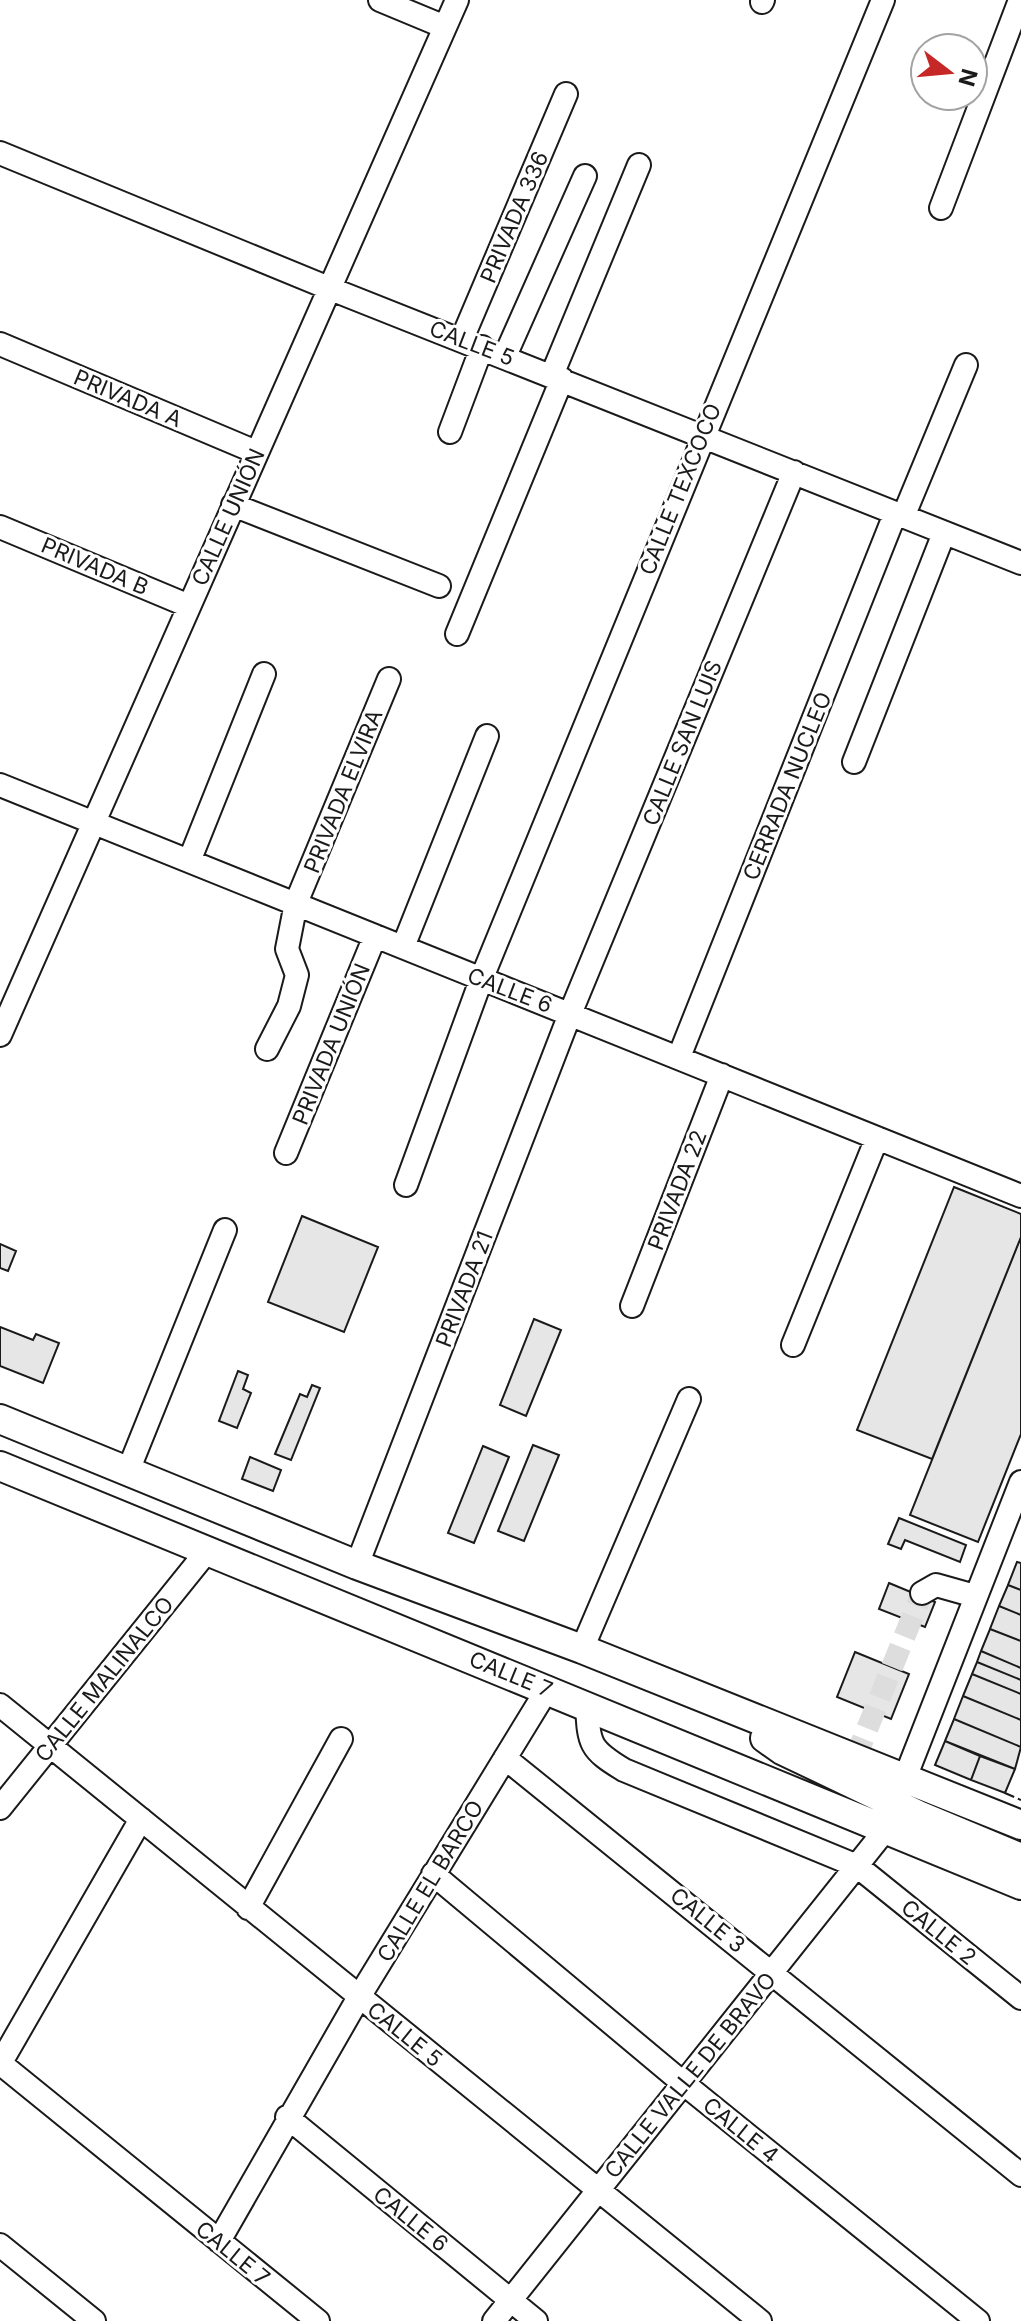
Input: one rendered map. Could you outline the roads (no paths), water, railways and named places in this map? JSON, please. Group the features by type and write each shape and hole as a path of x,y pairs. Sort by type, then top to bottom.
{"main road":[{"path":"0,1419 357,1565 582,1649 1021,1825"},
{"name":"CALLE 7","path":"0,1466 548,1688 1021,1885"},
{"path":"721,1705 782,1750 918,1815 1021,1858"}],"street":[{"path":"380,0 445,27"},
{"name":"CALLE UNIÓN","path":"0,1035 7,1000 93,823 457,0"},
{"name":"CALLE TEXCOCO","path":"406,1185 481,980 883,0"},
{"path":"941,208 1020,0"},
{"name":"PRIVADA 336","path":"450,432 472,343 566,94"},
{"name":"CALLE 5","path":"0,153 331,289 1021,562"},
{"path":"457,634 639,165"},
{"path":"505,356 585,176"},
{"name":"PRIVADA A","path":"0,344 256,452"},
{"name":"CERRADA NUCLEO","path":"679,1057 899,516 966,365"},
{"name":"CALLE SAN LUIS","path":"570,1014 794,472"},
{"path":"233,505 439,586"},
{"name":"PRIVADA B","path":"0,527 189,606"},
{"path":"854,762 944,533"},
{"path":"190,859 264,674"},
{"name":"PRIVADA ELVIRA","path":"267,1049 289,1006 297,975 287,949 296,903 389,679"},
{"path":"403,947 487,736"},
{"name":"CALLE 6","path":"0,785 1021,1196"},
{"name":"PRIVADA UNIÓN","path":"286,1153 375,936"},
{"name":"PRIVADA 21","path":"357,1565 570,1014"},
{"name":"PRIVADA 22","path":"632,1306 722,1075"},
{"path":"793,1345 877,1138"},
{"path":"128,1471 225,1230"},
{"path":"582,1649 689,1399"},
{"path":"905,1778 1021,1482"},
{"name":"CALLE MALINALCO","path":"0,1808 208,1550"},
{"path":"922,1593 936,1585 975,1596"},
{"name":"CALLE EL BARCO","path":"219,2241 287,2117 548,1688"},
{"name":"CALLE 5","path":"0,1705 760,2321"},
{"name":"CALLE 2","path":"587,1705 589,1742 600,1756 624,1770 857,1866 1021,1998"},
{"path":"248,1908 341,1739"},
{"name":"CALLE 3","path":"505,1758 1021,2175"},
{"path":"0,2063 141,1819"},
{"name":"CALLE VALLE DE BRAVO","path":"494,2321 886,1829"},
{"name":"CALLE 4","path":"433,1874 683,2083 978,2321"},
{"name":"CALLE 7","path":"0,2063 318,2321"},
{"name":"CALLE 6","path":"287,2117 536,2321"},
{"path":"0,2245 94,2321"}],"tunnel":[{"path":"855,1759 922,1593"}]}
